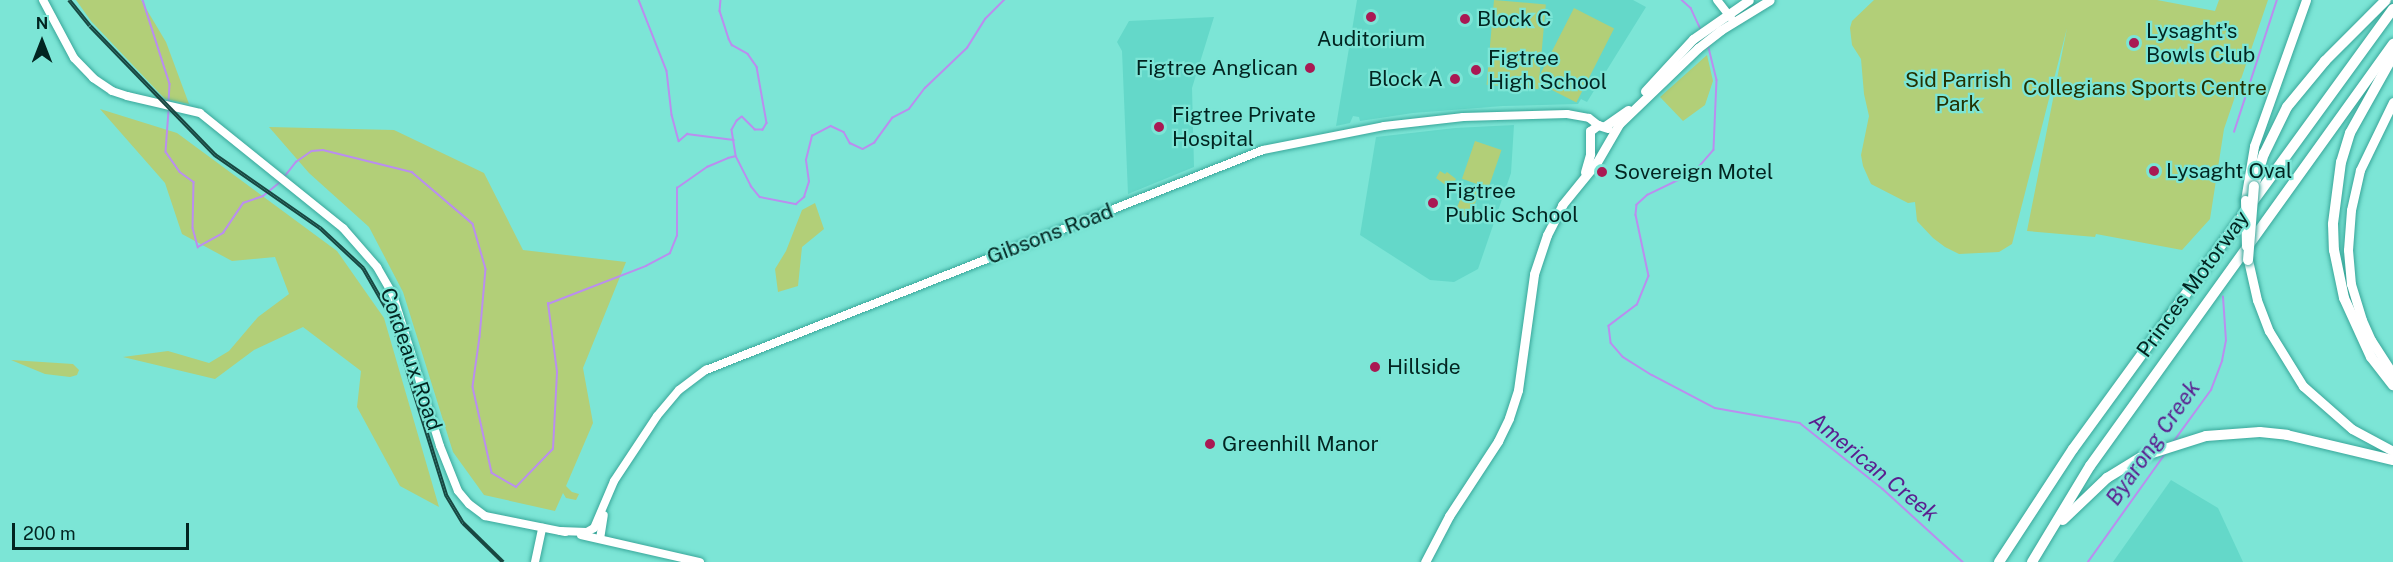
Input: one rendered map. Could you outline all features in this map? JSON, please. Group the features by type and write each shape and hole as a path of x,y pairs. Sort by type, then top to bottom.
{"highway":[{"path":"2248,260 2254,186 2267,147 2288,107 2325,61 2386,0"},
{"name":"Princes Motorway","path":"1999,562 2073,449 2393,9"},
{"name":"Princes Motorway","path":"2032,562 2090,466 2393,44"},
{"path":"2393,56 2350,133 2341,162 2333,224 2338,275 2347,306 2372,357 2393,386"},
{"path":"2032,562 2073,508 2106,478 2143,456 2190,440 2229,433 2260,432 2317,441 2393,460"}],"main road":[{"name":"Cordeaux Road","path":"43,0 74,58 93,78 112,91 180,107 205,117 343,228 369,258 387,284 450,475 462,497 485,516 700,562"},
{"path":"1717,0 1734,22"},
{"path":"1425,562 1454,507 1498,441 1509,418 1518,390 1529,300 1540,254 1555,218 1584,175 1597,162 1619,124 1698,48 1728,13 1749,0"},
{"path":"1589,132 1632,106 1693,39 1718,26 1734,22 1770,0"},
{"path":"2304,0 2254,146 2245,200 2244,231 2248,260 2257,300 2269,331 2303,386 2352,429 2393,451"},
{"path":"2393,102 2361,170 2351,210 2348,250 2351,284 2362,320 2371,340 2393,374"},
{"name":"Gibsons Road","path":"560,531 591,531 614,481 669,399 697,376 727,362 1263,150 1356,131 1438,119 1502,115 1573,115 1589,118 1602,125"},
{"path":"1573,115 1583,121 1589,132 1591,143 1584,175"},
{"path":"1602,125 1612,136"},
{"path":"1591,143 1599,148 1606,147"},
{"name":"Gibsons Road","path":"600,539 604,505"},
{"path":"535,562 542,528"}],"shaded area":[{"name":"Figtree High School","path":"1357,0 1633,0 1646,7 1587,102 1581,99 1578,104 1503,106 1413,113 1360,121 1359,117 1353,116 1350,123 1336,126"},
{"name":"Figtree Private Hospital","path":"1214,17 1192,88 1194,167 1128,194 1122,51 1117,42 1129,21"},
{"name":"Figtree Public School","path":"1514,125 1511,173 1478,269 1454,282 1430,280 1360,235 1376,137 1455,128"},
{"path":"2171,480 2218,508 2243,562 2113,562"}],"green space":[{"path":"76,0 141,0 166,42 189,104 165,99 91,21"},
{"path":"1494,0 1546,5 1538,89 1487,85"},
{"path":"1874,0 2157,0 2215,11 2219,0 2268,0 2224,129 2210,219 2182,250 2096,234 2095,237 2027,231 2067,28 2012,244 1999,252 1959,254 1945,247 1917,221 1915,202 1908,203 1871,184 1863,166 1861,155 1869,116 1864,94 1861,59 1852,45 1850,28 1852,21"},
{"path":"1574,8 1614,28 1576,102 1536,82"},
{"path":"1707,55 1713,81 1705,105 1683,121 1660,97"},
{"path":"100,109 177,133 337,251 384,318 439,507 400,486 357,407 361,371 303,327 254,350 215,379 123,357 168,351 209,363 229,351 258,317 289,294 275,257 232,261 182,234 165,183"},
{"path":"269,127 394,130 484,173 523,250 626,262 583,368 593,423 566,486 572,492 579,494 576,500 566,498 563,493 555,511 484,495 453,452 403,292 369,227 309,173"},
{"path":"1475,141 1501,150 1488,188 1462,179"},
{"path":"1440,171 1445,174 1447,172 1456,179 1451,189 1436,178"},
{"path":"1466,186 1480,192 1468,219 1455,213"},
{"path":"815,203 824,229 802,247 798,286 778,292 775,269 786,251 802,210"},
{"path":"11,360 73,364 79,370 77,375 70,377 45,374"}],"waterway":[{"name":"American Creek","path":"143,0 170,84 169,103"},
{"path":"639,0 667,71 672,115 679,141 687,134 734,140"},
{"path":"721,0 720,11 732,45 748,54 757,67 767,123 763,130 755,130 742,117 737,121 732,130 736,155"},
{"name":"American Creek","path":"285,176 296,162 312,151 323,150 412,172 473,224 486,269 473,387 492,473 516,487 553,449 557,372 548,304 646,266 670,253 677,236 677,188 707,167 728,158 736,156 751,186 760,197 796,204 804,197 809,182 806,160 812,136 831,126 844,132 850,143 863,149 874,143 892,118 909,109 925,88 967,48 985,19 1004,0"},
{"name":"American Creek","path":"1682,0 1691,8 1701,29"},
{"name":"Byarong Creek","path":"2234,132 2277,0"},
{"name":"American Creek","path":"1708,44 1717,80 1714,150 1694,173 1648,195 1637,205 1636,215 1649,276 1637,305 1609,326 1611,343 1623,357 1715,408 1800,423 1883,489 1963,562"},
{"name":"American Creek","path":"169,111 166,152 180,172 194,182 193,228 198,247 223,233 243,203 263,196 280,182"},
{"name":"Byarong Creek","path":"2174,441 2211,390 2222,361 2226,341 2223,297"},
{"name":"Byarong Creek","path":"2088,562 2165,454"}],"railway":[{"path":"69,0 90,26 215,155 320,228 363,268 390,315 446,495 463,523 503,562"}],"place":[{"name":"Auditorium","path":"1371,17"},
{"name":"Block C","path":"1465,19"},
{"name":"Lysaght's Bowls Club","path":"2134,43"},
{"name":"Figtree Anglican","path":"1310,68"},
{"name":"Figtree High School","path":"1476,70"},
{"name":"Block A","path":"1455,79"},
{"name":"Figtree Private Hospital","path":"1159,127"},
{"name":"Lysaght Oval","path":"2154,171"},
{"name":"Sovereign Motel","path":"1602,172"},
{"name":"Figtree Public School","path":"1433,203"},
{"name":"Hillside","path":"1375,367"},
{"name":"Greenhill Manor","path":"1210,444"}],"park label":[{"name":"Collegians Sports Centre","path":"2145,88"},
{"name":"Sid Parrish Park","path":"1958,92"}]}
